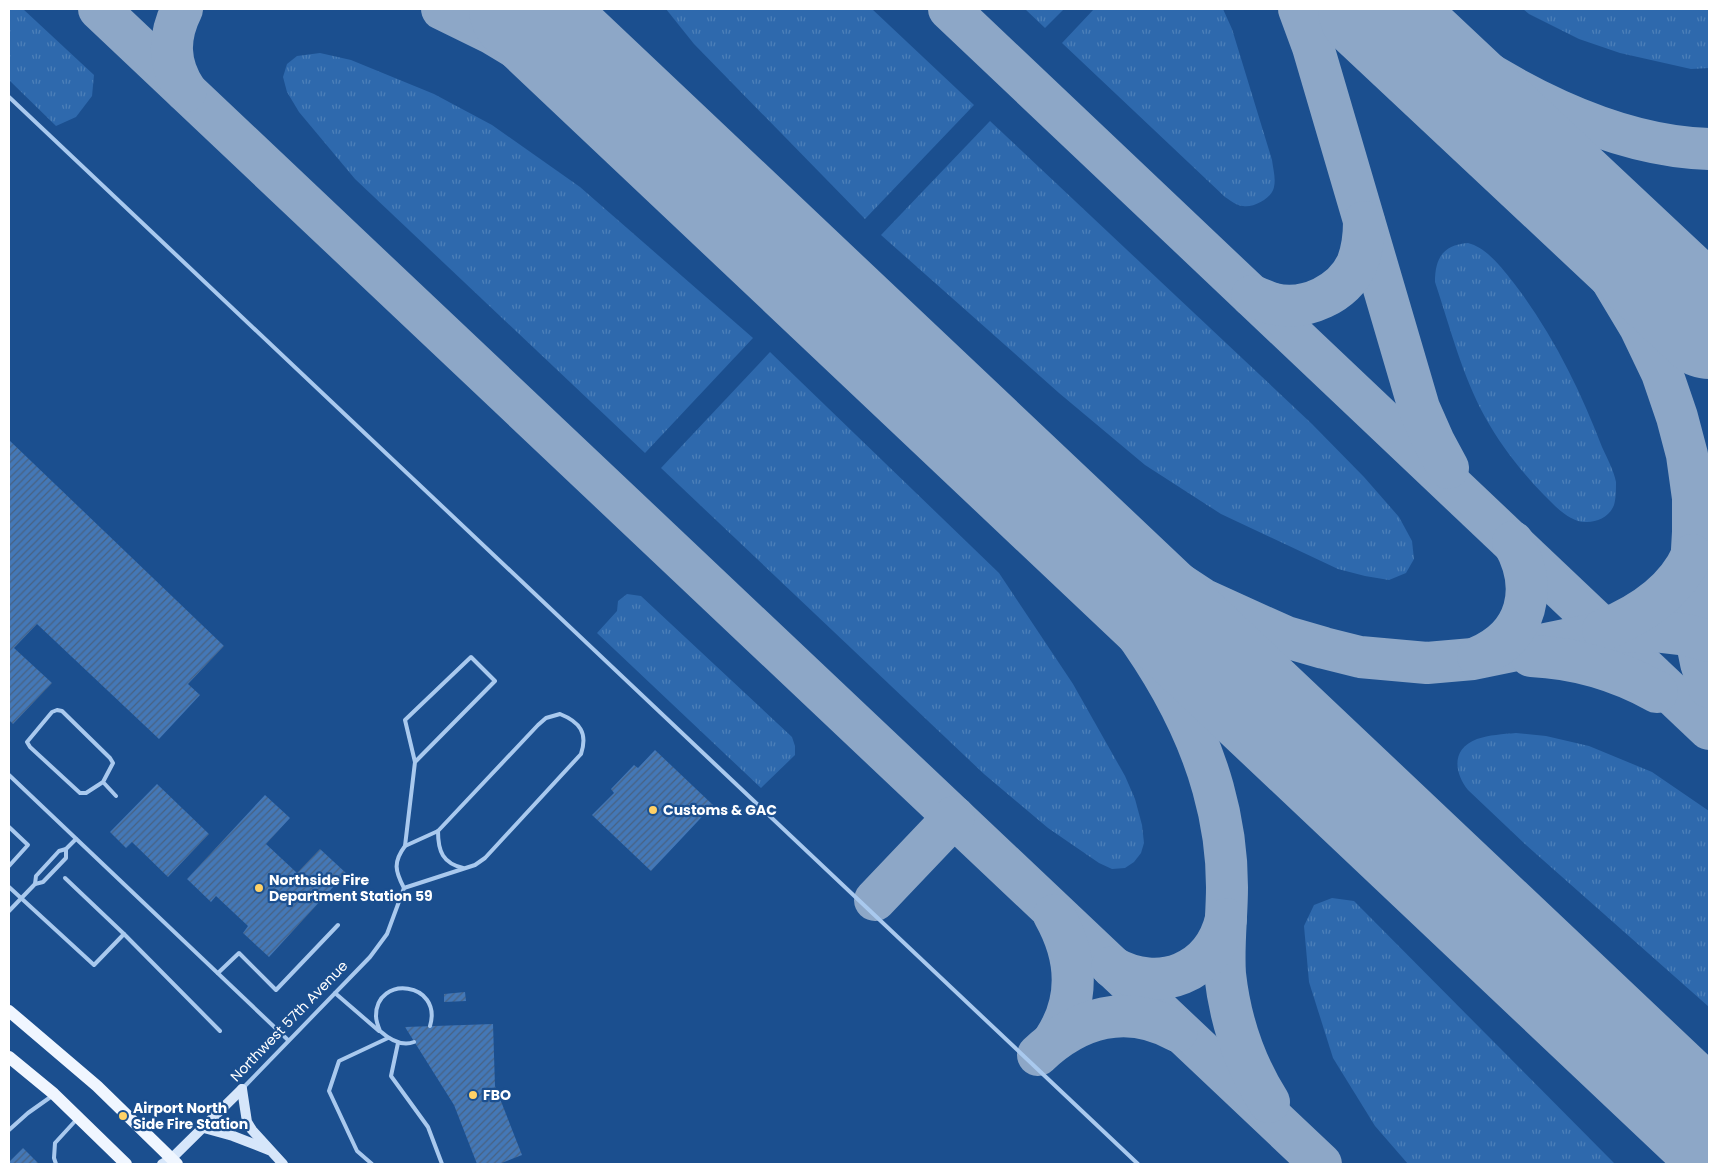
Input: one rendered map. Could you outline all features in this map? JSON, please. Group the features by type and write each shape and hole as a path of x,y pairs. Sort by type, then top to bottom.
{"main road":[{"path":"9,1011 98,1086 170,1163"},
{"path":"9,1057 54,1094 126,1164"}],"street":[{"name":"Northwest 57th Avenue","path":"170,1163 242,1089"},
{"path":"242,1089 248,1122 270,1151 283,1164"},
{"path":"204,1128 238,1138 270,1151"}],"lane":[{"path":"9,97 1138,1164"},
{"path":"405,846 438,832 546,718 560,714 568,717 581,730 585,742 581,754 485,858 475,865 404,888 396,874 397,860 405,846 415,762 405,720 471,657 495,681 415,762"},
{"path":"57,710 62,712 110,758 113,763 104,782 86,793 80,793 30,747 27,742 52,712 57,710"},
{"path":"9,776 288,1040"},
{"path":"104,782 116,796"},
{"path":"9,827 28,845 9,866"},
{"path":"438,832 438,845 444,858 452,865 464,868"},
{"path":"35,884 36,876 59,851 66,849 76,839"},
{"path":"9,911 35,884 43,882 66,858 66,849"},
{"path":"64,878 124,934 220,1031"},
{"path":"9,887 94,965 124,934"},
{"name":"Northwest 57th Avenue","path":"242,1089 370,957 387,934 404,888"},
{"path":"218,973 239,953 276,990 338,925"},
{"path":"380,1031 376,1018 378,1007 384,996 393,990 405,988 416,990 425,997 431,1007 432,1019 430,1026"},
{"path":"335,993 388,1038 398,1043 414,1042"},
{"path":"372,1164 357,1151 329,1091 339,1061 388,1038"},
{"path":"398,1043 391,1076 428,1127 442,1164"},
{"path":"9,1130 54,1094"},
{"path":"56,1164 54,1158 55,1143 79,1118"},
{"path":"9,1121 13,1126"}],"green space":[{"path":"9,9 23,9 94,75 92,96 76,117 56,126 9,80"},
{"path":"666,9 872,9 974,105 865,219 694,44"},
{"path":"1025,9 1064,9 1045,28"},
{"path":"1094,9 1223,9 1232,29 1272,160 1275,184 1270,195 1257,204 1247,206 1238,205 1225,197 1062,43"},
{"path":"1523,9 1709,9 1709,68 1691,69 1620,53 1579,39 1529,14"},
{"path":"320,53 351,60 434,94 492,125 580,187 753,338 645,453 355,179 299,112 287,92 283,77 287,64 297,56"},
{"path":"990,121 1312,424 1364,477 1399,517 1412,541 1414,559 1406,573 1389,580 1338,569 1221,514 1145,465 1059,393 881,235"},
{"path":"1468,243 1475,245 1487,254 1513,282 1540,320 1574,382 1616,482 1614,505 1607,515 1599,520 1581,522 1575,520 1553,504 1512,458 1491,428 1477,401 1457,351 1435,282 1437,266 1442,254 1459,244"},
{"path":"770,352 999,573 1073,684 1125,776 1135,799 1142,825 1144,843 1141,853 1134,862 1125,868 1112,869 1099,863 1048,828 984,774 661,468"},
{"path":"627,594 641,596 792,737 795,755 761,788 597,633 617,611 618,601"},
{"path":"1516,733 1546,736 1589,746 1652,772 1709,811 1709,1007 1526,845 1463,783 1458,769 1459,755 1469,743 1477,739"},
{"path":"1332,898 1354,901 1615,1164 1408,1164 1375,1126 1333,1058 1309,982 1304,926 1314,905"}],"building":[{"path":"9,440 224,646 188,684 200,695 159,739 37,624 14,648 52,683 13,724 9,720"},
{"name":"Customs & GAC","path":"655,750 713,805 651,871 592,815 614,793 611,789 634,765 638,768"},
{"path":"157,784 209,834 168,877 132,842 126,848 110,832"},
{"path":"265,795 290,818 266,844 297,873 320,849 346,873 269,957 243,933 248,926 216,896 211,902 187,879"},
{"path":"465,992 466,1001 444,1002 444,994"},
{"name":"FBO","path":"493,1024 495,1086 522,1155 499,1164 477,1164 454,1105 405,1027"},
{"path":"23,1148 39,1164 9,1164"}],"taxiway":[{"path":"99,9 1321,1164"},
{"path":"182,9 174,30 172,50 176,71 186,91"},
{"path":"442,9 493,34 573,85 765,237"},
{"path":"567,9 621,75 690,152"},
{"path":"949,9 1709,729"},
{"path":"1299,9 1313,47 1419,408 1448,468"},
{"path":"1356,9 1448,79 1570,223 1607,272 1640,327 1662,373 1677,417 1687,455 1693,498 1690,585 1692,618 1701,663 1709,687"},
{"path":"1424,29 1487,73 1522,93 1595,126 1671,145 1709,149"},
{"path":"1252,296 1286,306 1311,302 1333,292 1351,275 1357,264 1364,233 1364,222"},
{"path":"862,329 1069,550 1128,622 1155,661 1178,701 1198,743 1219,812 1227,875 1224,952 1227,991 1246,1057 1269,1102"},
{"path":"1019,461 1116,542 1204,600 1286,637 1324,648 1360,657 1427,663 1473,659 1594,634 1653,631 1687,635 1709,641"},
{"path":"1478,657 1495,648 1508,637 1518,624 1524,609 1527,593 1526,576 1513,542"},
{"path":"1603,630 1643,610 1655,601 1676,581 1692,555"},
{"path":"1531,656 1547,657 1596,667 1627,678 1657,692"},
{"path":"875,900 954,817"},
{"path":"1474,908 1666,1109 1709,1159"},
{"path":"1054,915 1068,946 1073,978 1069,1009 1063,1025 1054,1040"},
{"path":"1112,967 1130,975 1148,978 1165,978 1182,973 1197,965 1209,953 1219,938 1226,919"},
{"path":"1038,1055 1070,1031 1086,1023 1104,1018 1122,1016 1140,1018 1158,1022 1177,1031"},
{"path":"1645,1052 1709,1106"}],"runway":[{"path":"523,9 1709,1130"},
{"path":"1372,9 1709,325"}],"place":[{"name":"Customs & GAC","path":"653,810"},
{"name":"Northside Fire Department Station 59","path":"259,888"},
{"name":"FBO","path":"473,1095"},
{"name":"Airport North Side Fire Station","path":"123,1116"}]}
